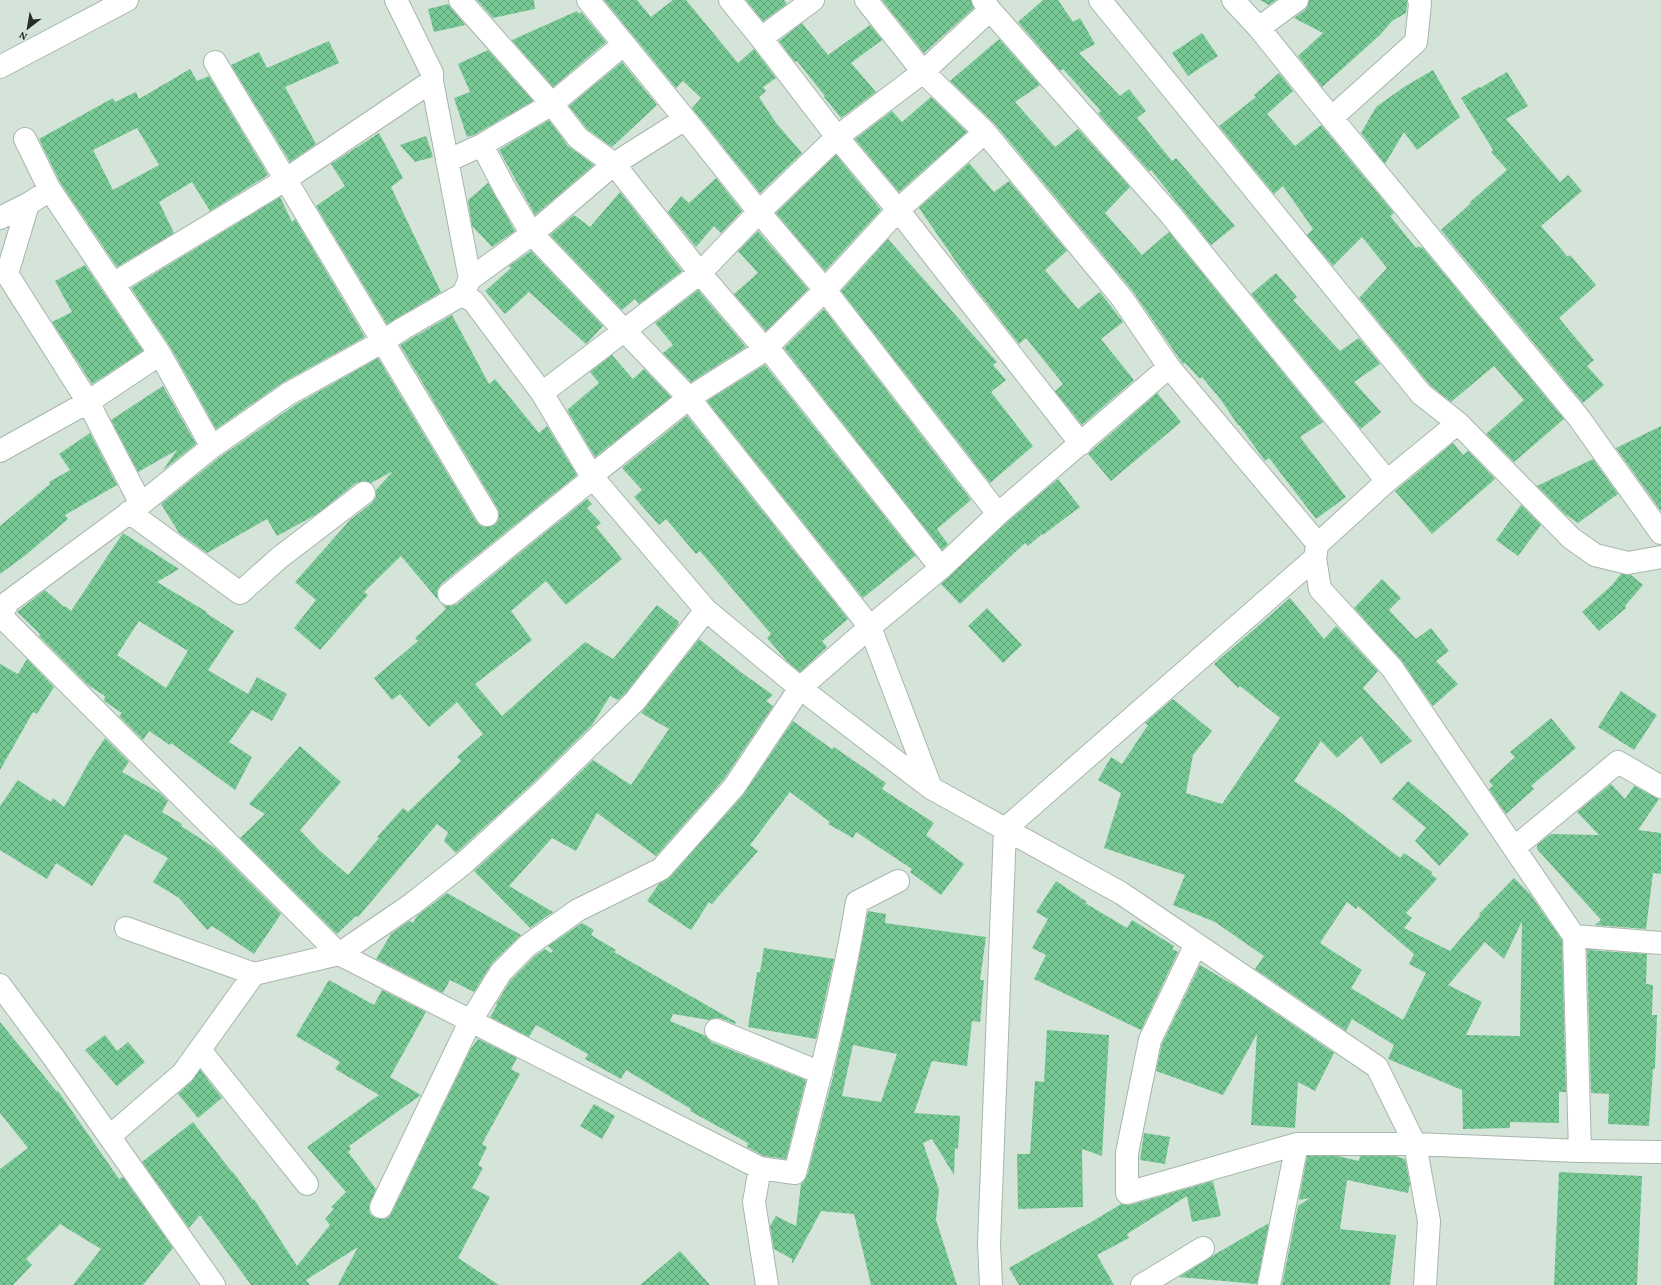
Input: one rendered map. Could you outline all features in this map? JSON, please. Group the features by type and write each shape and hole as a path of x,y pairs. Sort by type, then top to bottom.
{"street":[{"path":"0,68 127,0"},
{"path":"396,0 432,73 432,81 447,161 466,287 474,302 542,393 597,474 706,610 800,688 931,788 1121,894 1377,1067 1415,1144 1429,1221 1425,1285"},
{"path":"460,0 552,104 578,138 614,164 700,272 762,346 768,348 941,568"},
{"path":"588,0 759,212 825,290 998,514"},
{"path":"730,0 837,137 898,210 1081,444"},
{"path":"761,38 813,0"},
{"path":"866,0 922,72 985,132 1122,298 1169,367 1317,551 1320,589 1392,668 1574,936 1580,1152"},
{"path":"1100,0 1420,394 1458,423 1571,538 1595,555 1628,563 1661,557"},
{"path":"1233,0 1259,28 1579,418 1661,533"},
{"path":"1259,28 1297,0"},
{"path":"1329,115 1337,113 1416,42 1420,4 1419,0"},
{"path":"542,393 700,272 759,212 837,137 922,72 986,5 1170,214 1387,481"},
{"path":"447,161 482,145 552,104 624,44"},
{"path":"215,62 487,515"},
{"path":"113,284 285,180 432,81"},
{"path":"685,119 614,164 532,234 466,287 382,342 288,394 212,447 135,508 8,602 0,617 339,954 470,1022 760,1168 795,1173 821,1073 851,943 857,902 898,882"},
{"path":"449,594 689,398 768,348 771,343 825,290 898,210 985,132"},
{"path":"25,139 50,190 160,354 212,447"},
{"path":"482,145 505,189 532,234 623,331 689,398 870,627 931,788"},
{"path":"0,218 28,204 50,190"},
{"path":"28,204 7,274 88,402 135,508 240,593 279,558 364,493"},
{"path":"0,451 88,402 160,354"},
{"path":"381,1207 470,1022 501,972 527,946 578,910 661,869 734,787 800,688 941,568 998,514 1169,367"},
{"path":"991,1285 989,1244 1005,829 1317,551 1387,481 1458,423"},
{"path":"126,928 254,974 339,954 412,904 464,863 545,789 635,700 706,610"},
{"path":"1514,848 1618,762 1661,787"},
{"path":"1574,936 1661,943"},
{"path":"1196,944 1150,1040 1127,1153 1127,1193 1297,1144 1415,1144 1580,1152 1661,1152"},
{"path":"110,1136 183,1073 254,974"},
{"path":"0,985 110,1136 214,1285"},
{"path":"716,1030 821,1073"},
{"path":"200,1050 307,1184"},
{"path":"1269,1285 1297,1144"},
{"path":"760,1168 754,1202 767,1285"},
{"path":"1142,1285 1203,1248"}],"building":[{"path":"477,0 534,0 535,9 493,18"},
{"path":"604,0 637,0 651,17 673,0 686,0 738,63 754,49 776,78 763,87 766,91 759,97 776,123 802,153 760,193 692,108 701,98 683,81 676,88"},
{"path":"746,0 784,0 787,4 763,21"},
{"path":"882,0 971,0 974,8 924,53"},
{"path":"1043,0 1058,0 1073,22 1080,18 1095,44 1079,53 1120,96 1129,89 1146,111 1137,118 1172,161 1176,158 1235,226 1211,245 1151,170 1149,171 1098,113 1101,111 1063,69 1060,71 1018,22"},
{"path":"1260,0 1276,0 1269,5"},
{"path":"1309,0 1407,0 1407,5 1406,13 1392,21 1380,35 1322,87 1298,56 1323,33 1294,18 1305,10"},
{"path":"448,4 465,25 434,32 428,9"},
{"path":"577,11 579,14 581,12 606,42 553,87 512,40"},
{"path":"802,23 828,55 870,25 882,40 851,63 876,92 841,118 797,61 795,62 779,41"},
{"path":"1202,33 1218,56 1188,76 1172,53"},
{"path":"999,39 1040,85 1015,102 1055,147 1078,129 1130,187 1105,213 1142,255 1169,232 1323,422 1300,437 1346,497 1316,519 1269,458 1265,461 1221,400 1202,377 1200,379 1185,363 1183,364 1132,290 995,124 950,81"},
{"path":"329,41 339,63 285,87 316,144 290,162 231,65 259,52 267,68"},
{"path":"488,50 533,101 476,134 467,137 454,98 470,92 458,64"},
{"path":"622,62 657,105 612,147 587,129 569,106"},
{"path":"190,69 197,81 209,76 268,175 210,211 192,182 159,202 174,233 117,267 61,184 39,139 113,98 115,102 136,92 139,99","holes":["137,128 159,165 113,190 93,150"]},
{"path":"1433,70 1460,117 1417,150 1404,132 1385,164 1361,133 1376,107 1404,87"},
{"path":"1507,72 1528,106 1506,119 1560,182 1568,175 1582,191 1541,226 1568,257 1570,255 1596,285 1559,318 1594,360 1587,366 1604,385 1583,403 1441,230 1471,203 1470,202 1507,170 1491,152 1493,150 1461,98"},
{"path":"1279,73 1293,91 1267,114 1295,146 1321,125 1394,213 1390,216 1416,248 1419,246 1421,248 1422,247 1564,419 1514,462 1486,434 1524,400 1494,366 1451,402 1430,385 1359,298 1387,268 1362,237 1333,266 1307,235 1313,229 1283,186 1274,194 1219,126 1256,97 1254,95"},
{"path":"931,97 967,132 899,192 855,139 892,111 902,122"},
{"path":"549,120 568,146 594,165 535,215 499,150"},
{"path":"379,133 403,178 391,187 441,292 387,324 316,206 345,186 331,164"},
{"path":"426,136 433,157 415,162 400,145"},
{"path":"836,155 881,210 825,271 776,213"},
{"path":"969,163 994,192 1009,181 1067,251 1045,270 1078,309 1100,292 1123,322 1101,339 1134,380 1082,425 1055,391 1063,384 1026,338 1019,344 966,276 919,208"},
{"path":"716,178 742,211 721,233 714,226 696,247 668,212 681,196 689,203"},
{"path":"488,183 515,231 492,247 472,226 468,200"},
{"path":"620,192 682,271 639,304 635,299 622,310 550,235 574,215 590,227"},
{"path":"280,197 292,222 295,219 365,337 282,383 216,429 171,348 131,288"},
{"path":"758,231 808,289 766,331 734,294 758,273 738,251"},
{"path":"888,239 997,362 993,365 1006,380 991,392 1033,446 990,483 841,291"},
{"path":"531,251 603,326 586,344 529,292 505,314 485,291 511,268 509,266"},
{"path":"85,265 143,351 92,384 52,322 72,312 55,281"},
{"path":"1276,273 1297,297 1293,300 1340,351 1359,338 1380,364 1354,382 1381,412 1361,429 1251,294"},
{"path":"698,290 746,347 691,382 663,353 673,345 655,323"},
{"path":"824,309 971,500 937,529 948,544 942,550 784,348"},
{"path":"452,315 489,384 495,379 539,433 547,426 577,475 441,584 437,590 438,600 401,556 364,592 368,595 320,650 294,628 316,600 295,582 350,520 372,503 376,497 376,490 393,471 371,483 363,481 356,483 317,514 277,536 267,519 207,553 179,533 161,504 220,457 295,405 378,358 476,521 481,526 487,527 494,525 498,521 498,509 400,345"},
{"path":"612,355 633,379 644,369 671,397 595,457 567,410 599,383 590,372"},
{"path":"765,365 919,560 915,556 863,598 707,401"},
{"path":"163,386 196,444 163,470 177,450 138,472 111,420"},
{"path":"1157,393 1181,422 1111,481 1088,454"},
{"path":"687,416 848,619 822,641 827,647 800,672 787,661 767,638 771,634 700,551 696,554 666,519 659,525 634,497 642,490 622,468"},
{"path":"1661,426 1661,511 1616,448"},
{"path":"90,433 117,485 65,515 68,519 27,554 0,574 0,526 50,484 49,482 70,470 59,454"},
{"path":"1453,443 1463,455 1468,451 1495,479 1432,534 1395,491"},
{"path":"1593,459 1618,494 1578,523 1565,514 1537,486"},
{"path":"1058,479 1080,507 1043,535 1042,534 1028,546 1025,543 960,604 941,584 1006,523"},
{"path":"587,499 592,504 587,508 601,523 596,527 622,559 566,605 546,581 511,611 532,640 475,684 502,716 585,642 613,659 657,605 679,622 679,624 626,693 618,700 610,696 592,725 536,780 456,853 444,841 448,832 437,824 358,917 356,916 337,934 240,838 265,814 249,804 300,746 341,782 300,830 319,850 348,875 379,838 377,837 403,808 408,812 461,761 457,757 483,734 457,702 429,727 400,694 392,700 374,678 418,641 415,638 446,609 441,603 445,606 457,604"},
{"path":"1521,505 1541,525 1518,556 1496,540"},
{"path":"123,533 179,569 157,582 207,612 206,613 234,631 208,670 248,694 257,677 287,694 272,721 252,710 229,742 252,757 235,790 171,743 170,745 149,731 143,740 119,716 122,713 104,701 105,696 88,685 17,612 45,590 64,607 65,606 71,611","holes":["139,621 188,651 166,688 117,655"]},
{"path":"1621,574 1631,575 1643,585 1625,606 1626,608 1599,631 1582,612 1612,585"},
{"path":"1382,579 1401,598 1389,610 1416,639 1431,628 1449,651 1436,661 1458,684 1433,706 1401,660 1354,608"},
{"path":"1290,598 1324,639 1336,626 1378,671 1363,688 1412,741 1381,764 1361,736 1337,758 1321,741 1294,781 1336,809 1400,858 1404,853 1432,872 1431,874 1437,879 1406,913 1412,918 1404,928 1450,951 1480,916 1479,914 1514,878 1530,894 1562,940 1566,1092 1559,1092 1559,1123 1510,1122 1510,1128 1463,1129 1462,1090 1388,1059 1394,1045 1352,1019 1346,1031 1255,969 1264,956 1215,922 1173,905 1185,875 1104,848 1121,793 1098,780 1111,757 1122,764 1148,725 1145,723 1173,699 1212,731 1193,755 1186,793 1222,804 1280,718 1240,686 1238,688 1214,664","holes":["1347,902 1356,909 1358,906 1414,954 1409,964 1426,973 1403,1020 1351,988 1362,970 1320,943","1522,921 1520,1036 1466,1035 1482,1002 1448,985 1485,942 1504,959"]},
{"path":"987,608 1022,645 1003,663 968,626"},
{"path":"699,639 773,695 766,701 773,706 724,779 656,856 597,813 576,851 552,838 509,886 553,912 530,928 474,871 593,760 631,785 669,729 641,713"},
{"path":"27,659 54,687 37,714 33,712 0,770 0,664 18,674"},
{"path":"1621,691 1657,715 1634,750 1598,727"},
{"path":"1551,718 1576,748 1531,786 1534,789 1506,814 1489,789 1493,786 1489,781 1515,757 1510,752"},
{"path":"793,721 832,749 834,747 886,783 882,789 934,823 926,835 964,864 941,895 910,872 912,869 856,832 853,838 828,824 830,822 790,792 750,845 758,851 712,904 709,902 691,930 647,901 659,884 670,877 743,795"},
{"path":"105,738 129,762 122,772 160,793 168,801 162,812 182,824 181,826 215,848 281,914 254,954 212,926 207,930 179,898 153,882 168,858 125,834 92,886 56,863 47,879 0,850 0,806 18,780 51,802 53,798 64,807 89,762"},
{"path":"1408,781 1448,814 1469,834 1439,866 1415,841 1426,828 1392,799"},
{"path":"1611,784 1625,799 1634,786 1659,799 1638,830 1661,833 1661,874 1653,873 1646,929 1595,925 1601,920 1537,849 1537,845 1551,834 1599,835 1577,812"},
{"path":"1056,881 1087,902 1085,903 1127,928 1132,920 1174,946 1172,949 1178,952 1141,1030 1034,979 1046,955 1032,948 1048,919 1036,912"},
{"path":"447,893 521,935 492,963 474,992 450,980 443,993 376,959 391,934 409,921 413,923 417,916"},
{"path":"868,911 886,914 885,923 986,937 980,980 984,980 980,1022 972,1021 967,1066 932,1061 914,1113 960,1116 958,1149 955,1148 954,1175 932,1139 923,1143 939,1190 936,1220 957,1285 871,1285 854,1214 821,1211 793,1263 792,1259 774,1249 770,1226 776,1216 796,1226 801,1184 807,1176 833,1077","holes":["853,1045 897,1054 881,1102 842,1096"]},
{"path":"582,923 594,930 591,935 616,950 614,952 736,1022 735,1024 720,1018 709,1020 673,1014 670,1021 706,1036 711,1042 806,1080 786,1159 764,1156 747,1147 748,1143 690,1111 691,1109 626,1070 621,1079 585,1059 588,1054 536,1025 529,1037 490,1017 511,980 535,956 545,949 551,953 553,951 548,946"},
{"path":"764,948 834,959 816,1039 748,1027 757,972 760,972"},
{"path":"1587,950 1647,954 1646,984 1653,985 1652,1015 1657,1015 1655,1069 1653,1069 1649,1126 1608,1124 1609,1094 1591,1093"},
{"path":"1200,965 1242,990 1334,1053 1315,1091 1298,1082 1295,1128 1251,1125 1257,1034 1223,1095 1156,1071 1162,1044"},
{"path":"329,980 374,1005 382,990 426,1012 390,1077 421,1095 349,1146 351,1149 348,1152 376,1189 369,1208 370,1214 376,1218 388,1218 392,1212 470,1050 478,1039 517,1058 511,1069 520,1074 482,1144 487,1147 478,1165 483,1168 472,1188 490,1197 458,1258 499,1285 338,1285 358,1247 306,1280 310,1285 251,1285 200,1215 189,1228 142,1162 193,1122 233,1172 253,1200 254,1199 297,1266 330,1225 325,1219 334,1209 331,1207 346,1192 307,1147 379,1095 335,1069 340,1062 296,1036"},
{"path":"0,1022 57,1092 58,1091 119,1179 123,1177 173,1248 143,1285 73,1285 101,1249 60,1224 26,1259 32,1265 13,1285 0,1285 0,1169 28,1148 0,1113"},
{"path":"1047,1030 1109,1035 1102,1156 1082,1149 1083,1207 1018,1209 1017,1154 1030,1154 1035,1081 1044,1082"},
{"path":"105,1035 117,1051 128,1042 145,1062 117,1086 85,1050"},
{"path":"200,1070 222,1098 198,1118 178,1094 191,1082"},
{"path":"594,1104 615,1116 602,1139 580,1126"},
{"path":"1144,1133 1170,1137 1165,1164 1140,1160"},
{"path":"1307,1156 1337,1156 1359,1161 1360,1156 1395,1156 1405,1159 1410,1184 1408,1193 1347,1180 1340,1229 1396,1235 1390,1285 1282,1285 1298,1206 1310,1198 1299,1200"},
{"path":"1559,1172 1642,1176 1637,1285 1554,1285"},
{"path":"1213,1181 1221,1216 1192,1222 1187,1196 1127,1234 1129,1238 1097,1255 1114,1285 1019,1285 1009,1268 1121,1204 1130,1205"},
{"path":"1269,1223 1257,1284 1179,1277 1212,1256"},
{"path":"680,1251 710,1285 640,1285"}]}
